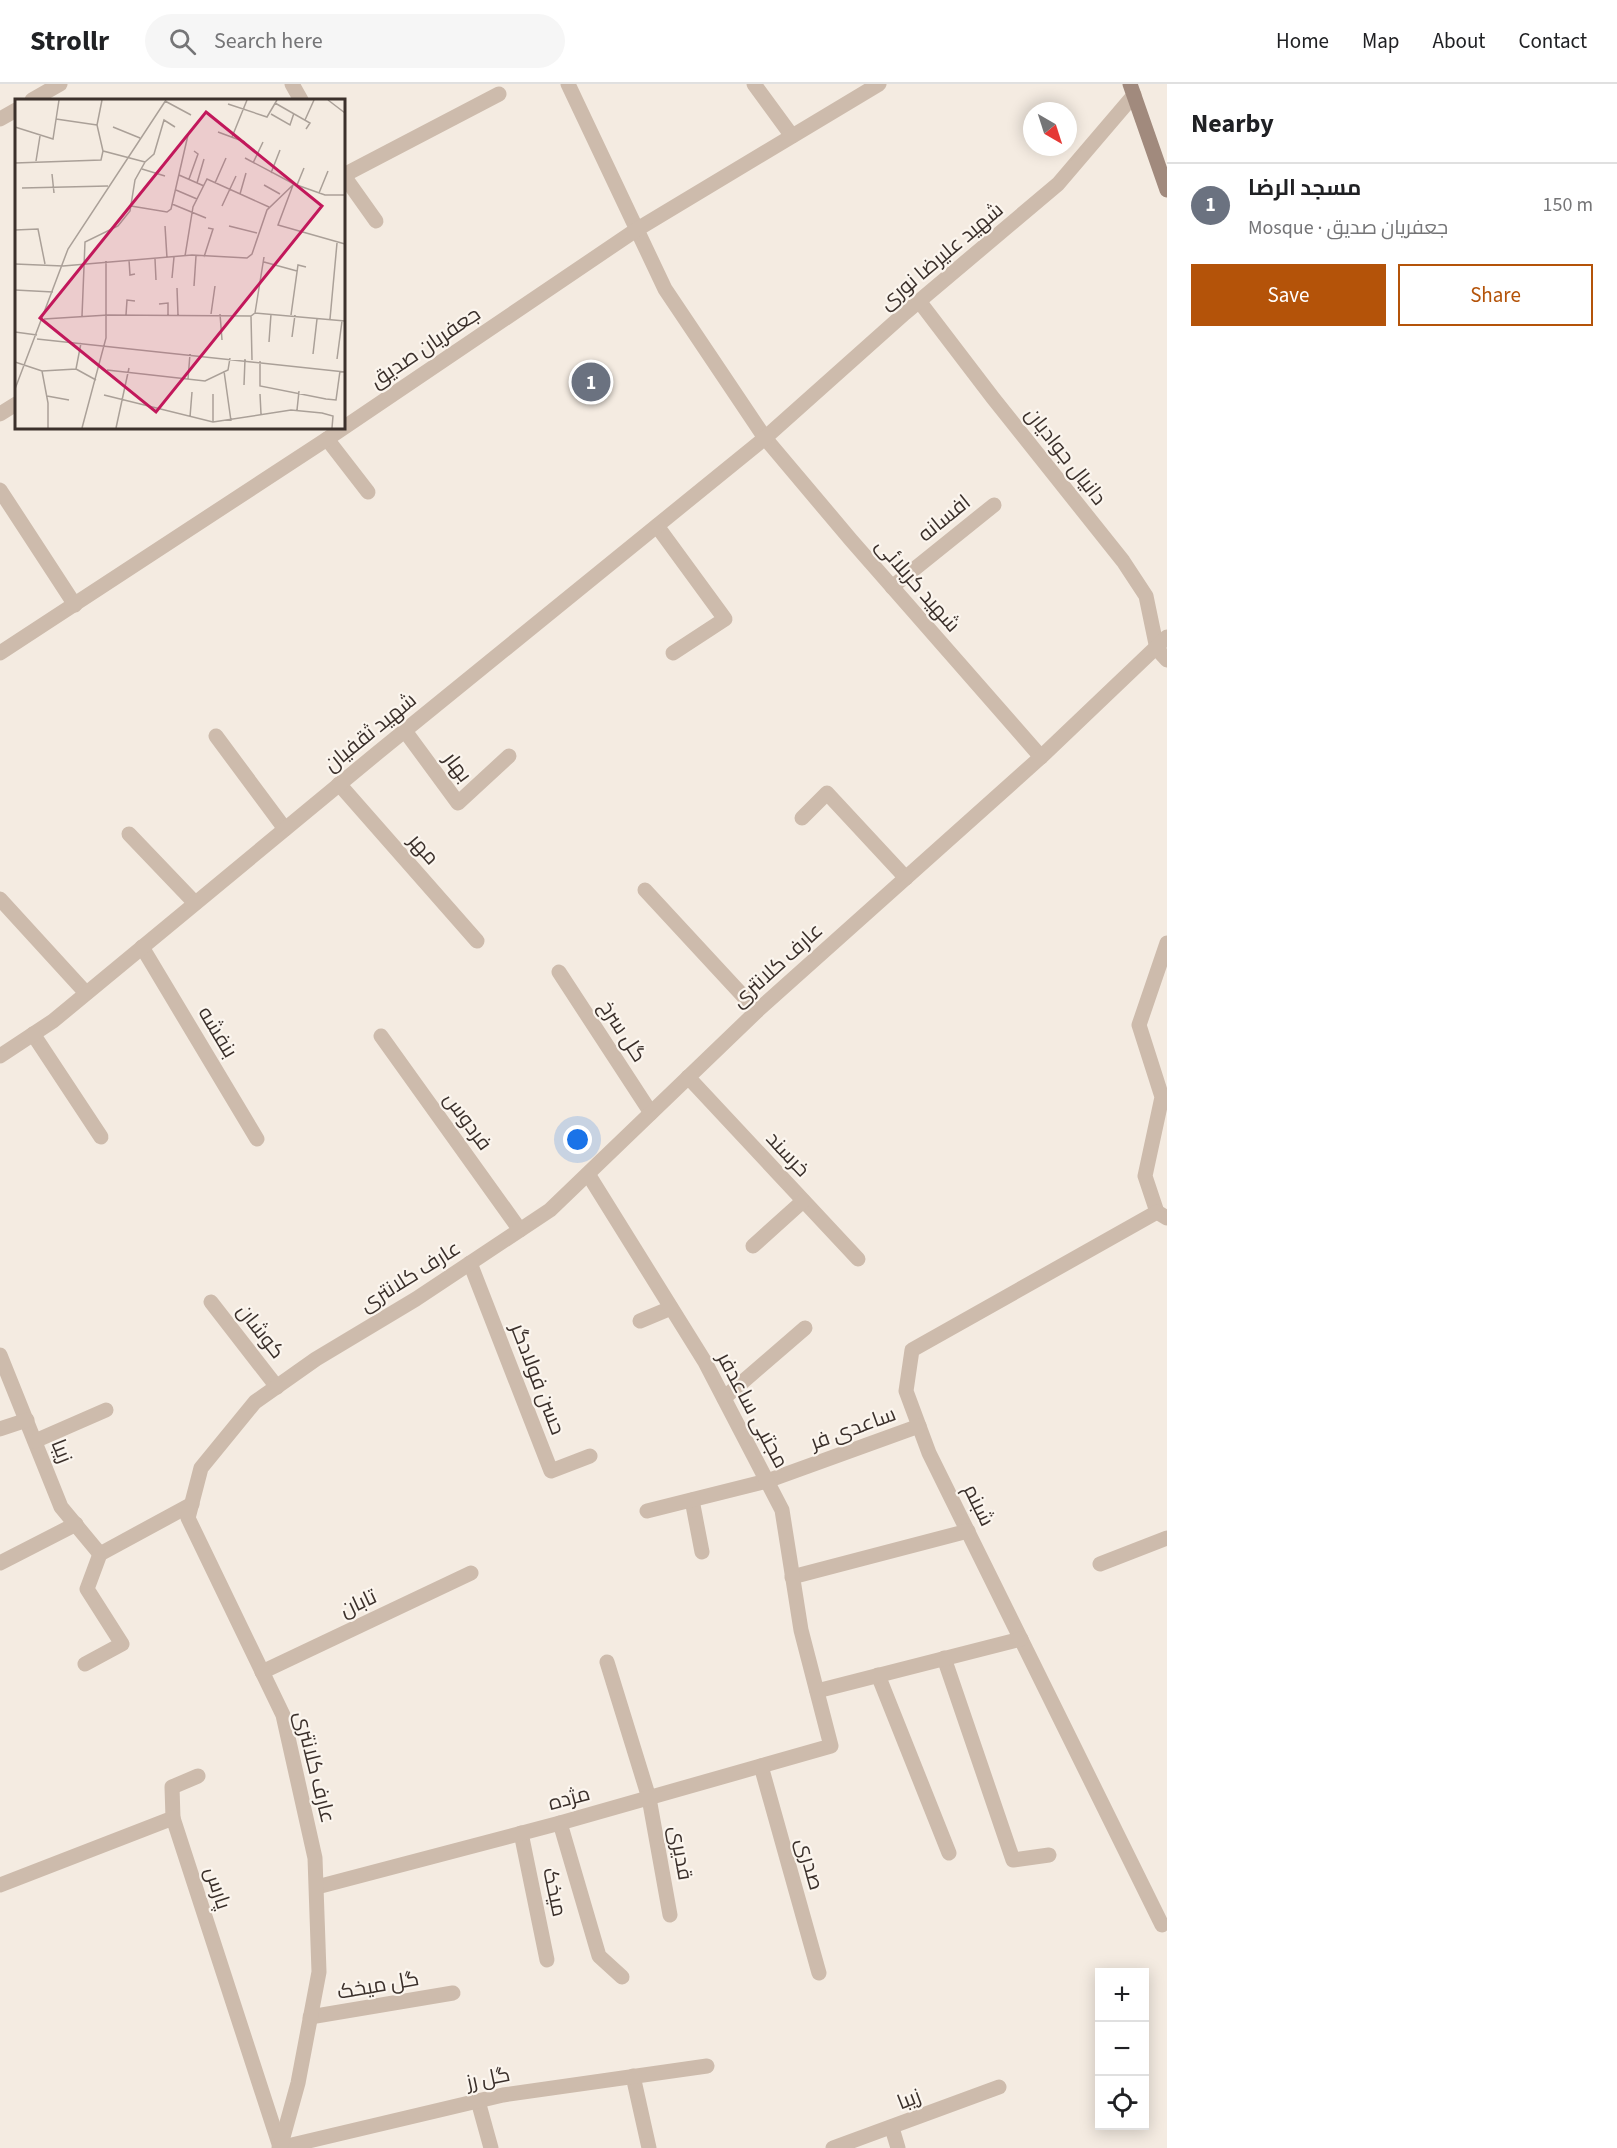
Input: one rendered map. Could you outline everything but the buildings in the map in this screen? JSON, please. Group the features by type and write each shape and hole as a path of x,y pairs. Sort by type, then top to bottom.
{"main road":[{"path":"1132,89 1167,190"}],"street":[{"path":"34,99 60,84"},
{"path":"292,84 300,99"},
{"name":"شهید کربلائی","path":"568,84 664,289 765,438 1041,757"},
{"path":"754,84 792,136"},
{"name":"جعفریان صدیق","path":"345,427 636,230 879,84"},
{"name":"شهید علیرضا نوری","path":"765,438 919,301 1059,184 1132,89"},
{"path":"345,175 499,94"},
{"path":"0,119 15,111"},
{"path":"345,177 376,221"},
{"name":"دانیال جوادیان","path":"919,301 1123,561 1146,596 1164,649"},
{"path":"0,414 15,405"},
{"name":"جعفریان صدیق","path":"0,653 342,429"},
{"name":"شهید ثقفیان","path":"0,1056 53,1021 339,784 765,438"},
{"path":"327,439 368,492"},
{"path":"0,490 75,604"},
{"name":"افسانه","path":"892,587 994,505"},
{"path":"657,526 725,620 673,653"},
{"name":"عارف کلانتری","path":"280,2148 298,2083 319,1972 315,1858 283,1715 188,1518 201,1468 255,1402 316,1359 416,1299 550,1210 757,1011 1164,649"},
{"name":"بهار","path":"405,731 458,802 509,756"},
{"path":"216,736 285,829"},
{"name":"مهر","path":"339,784 477,941"},
{"path":"802,818 827,793 906,878"},
{"path":"129,834 195,903"},
{"path":"645,890 757,1011"},
{"path":"0,900 86,993"},
{"path":"1162,1215 1145,1176 1162,1097 1139,1025 1167,943"},
{"name":"بنفشه","path":"142,947 257,1139"},
{"name":"گل سرخ","path":"560,972 651,1113"},
{"path":"33,1034 101,1137"},
{"name":"فردوس","path":"381,1036 520,1230"},
{"name":"خرسند","path":"688,1077 858,1259"},
{"name":"مجتبی ساعدفر","path":"588,1174 705,1362 782,1510 801,1630 831,1746"},
{"path":"753,1246 803,1201"},
{"name":"شبنم","path":"1162,1215 912,1350 906,1391 929,1453 1162,1925"},
{"name":"حسن فولادگر","path":"470,1263 551,1471 590,1456"},
{"name":"کوشان","path":"211,1302 277,1387"},
{"path":"640,1321 671,1308"},
{"path":"724,1398 805,1328"},
{"name":"زیبا","path":"0,1355 61,1507 100,1554"},
{"path":"35,1441 106,1410"},
{"path":"0,1429 27,1420"},
{"name":"ساعدی فر","path":"647,1511 767,1481 919,1426"},
{"path":"692,1500 702,1552"},
{"path":"85,1664 122,1644 87,1589 100,1554 192,1504"},
{"path":"0,1563 76,1524"},
{"path":"792,1577 968,1532"},
{"path":"1100,1564 1167,1538"},
{"name":"تابان","path":"262,1672 471,1573"},
{"path":"817,1691 1021,1639"},
{"path":"944,1658 1013,1860 1049,1855"},
{"name":"قدیری","path":"607,1662 649,1798 670,1916"},
{"path":"878,1676 949,1853"},
{"name":"مژده","path":"317,1887 560,1823 831,1746"},
{"name":"صدری","path":"761,1766 819,1973"},
{"name":"پارس","path":"198,1776 172,1787 173,1818 280,2148"},
{"path":"0,1885 173,1818"},
{"path":"560,1823 599,1956 622,1977"},
{"name":"میخک","path":"521,1833 547,1960"},
{"name":"گل میخک","path":"310,2017 453,1993"},
{"name":"گل رز","path":"280,2148 503,2095 708,2066"},
{"path":"633,2076 649,2148"},
{"name":"زیبا","path":"833,2148 999,2087"},
{"path":"478,2101 491,2148"},
{"path":"892,2128 898,2148"}],"place":[{"name":"مسجد الرضا","path":"591,382"}]}
